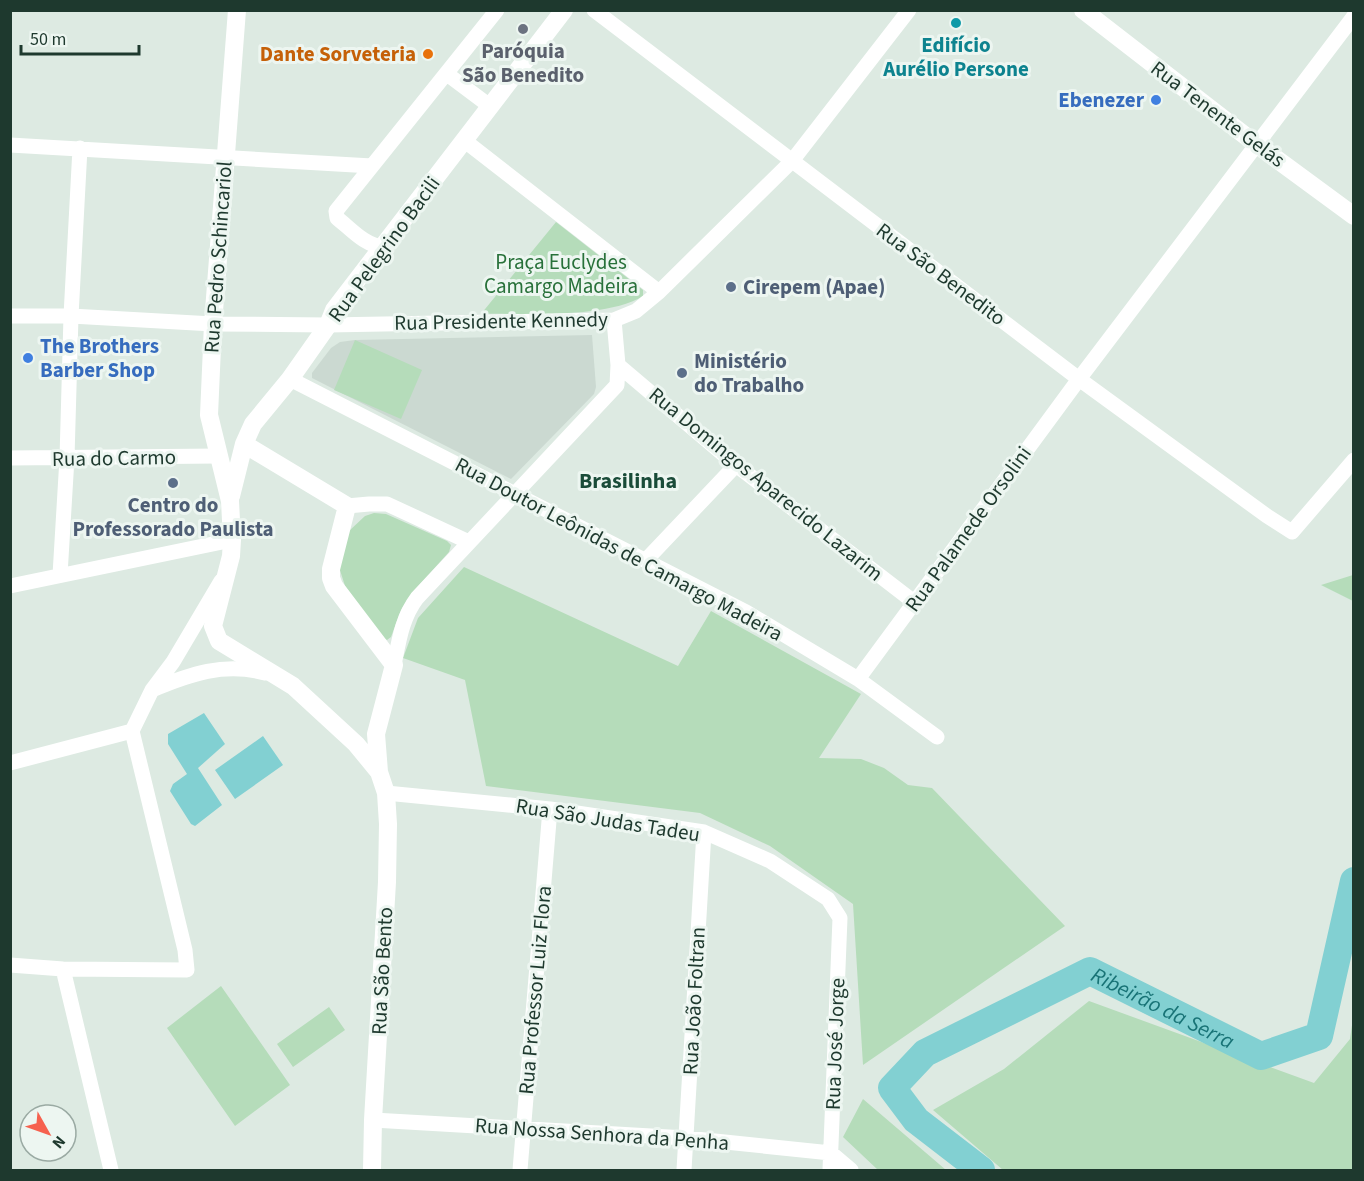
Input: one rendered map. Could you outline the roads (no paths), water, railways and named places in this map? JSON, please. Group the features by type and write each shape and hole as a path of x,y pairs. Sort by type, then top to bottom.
{"street":[{"name":"Rua Pedro Schincariol","path":"230,501 209,415 213,324 237,10"},
{"path":"384,247 369,244 337,218 338,207 497,10"},
{"name":"Rua Pelegrino Bacili","path":"230,501 244,444 253,424 290,379 328,325 334,310 564,10"},
{"name":"Rua São Benedito","path":"594,10 1079,379 1292,532 1353,460"},
{"name":"Rua Presidente Kennedy","path":"10,316 71,316 213,324 328,325 614,320 636,311 659,292 792,161 909,10"},
{"name":"Rua Tenente Gelás","path":"1083,10 1353,216"},
{"name":"Rua Palamede Orsolini","path":"858,679 1079,379 1353,16"},
{"path":"447,74 491,107"},
{"path":"465,141 659,292"},
{"path":"10,145 372,166"},
{"path":"60,575 80,148"},
{"path":"379,772 376,734 402,625 410,608 617,385 618,365 614,320"},
{"name":"Rua Domingos Aparecido Lazarim","path":"618,365 736,465 914,602"},
{"name":"Rua Doutor Leônidas de Camargo Madeira","path":"290,379 746,612 858,679 937,737"},
{"path":"244,444 347,506 387,504 469,542"},
{"name":"Rua do Carmo","path":"10,458 218,456"},
{"path":"646,560 736,465"},
{"path":"230,501 231,556 213,626 219,641 293,686 356,744 379,772"},
{"path":"347,506 331,569 331,578 334,586 394,665"},
{"path":"10,586 232,540"},
{"path":"10,965 63,969 187,970 185,950 132,731 153,690 173,662 227,571"},
{"path":"153,690 176,680 225,668 245,668 273,675"},
{"path":"10,763 132,731"},
{"name":"Rua São Bento","path":"372,1170 387,882 386,793 379,772"},
{"name":"Rua São Judas Tadeu","path":"386,793 550,809 704,832 770,861 828,898 840,918"},
{"name":"Rua Professor Luiz Flora","path":"520,1170 550,809"},
{"name":"Rua João Foltran","path":"684,1170 704,832"},
{"name":"Rua José Jorge","path":"830,1170 840,918"},
{"path":"63,969 111,1170"},
{"name":"Rua Nossa Senhora da Penha","path":"373,1120 686,1138 831,1153"},
{"path":"831,1153 851,1170"}],"water":[{"path":"204,713 225,744 198,768 222,805 195,826 191,824 170,791 173,784 187,774 168,744 168,734"},
{"path":"263,736 283,765 235,799 215,770"}],"waterway":[{"name":"Ribeirão da Serra","path":"981,1170 916,1120 892,1088 925,1053 1090,971 1261,1056 1319,1036 1354,881"}],"place":[{"name":"Edifício Aurélio Persone","path":"956,23"},
{"name":"Paróquia São Benedito","path":"523,29"},
{"name":"Dante Sorveteria","path":"428,54"},
{"name":"Ebenezer","path":"1156,100"},
{"name":"Cirepem (Apae)","path":"731,287"},
{"name":"The Brothers Barber Shop","path":"28,358"},
{"name":"Ministério do Trabalho","path":"682,373"},
{"name":"Centro do Professorado Paulista","path":"173,483"}],"district":[{"name":"Brasilinha","path":"628,480"}],"park label":[{"name":"Praça Euclydes Camargo Madeira","path":"561,274"}]}
